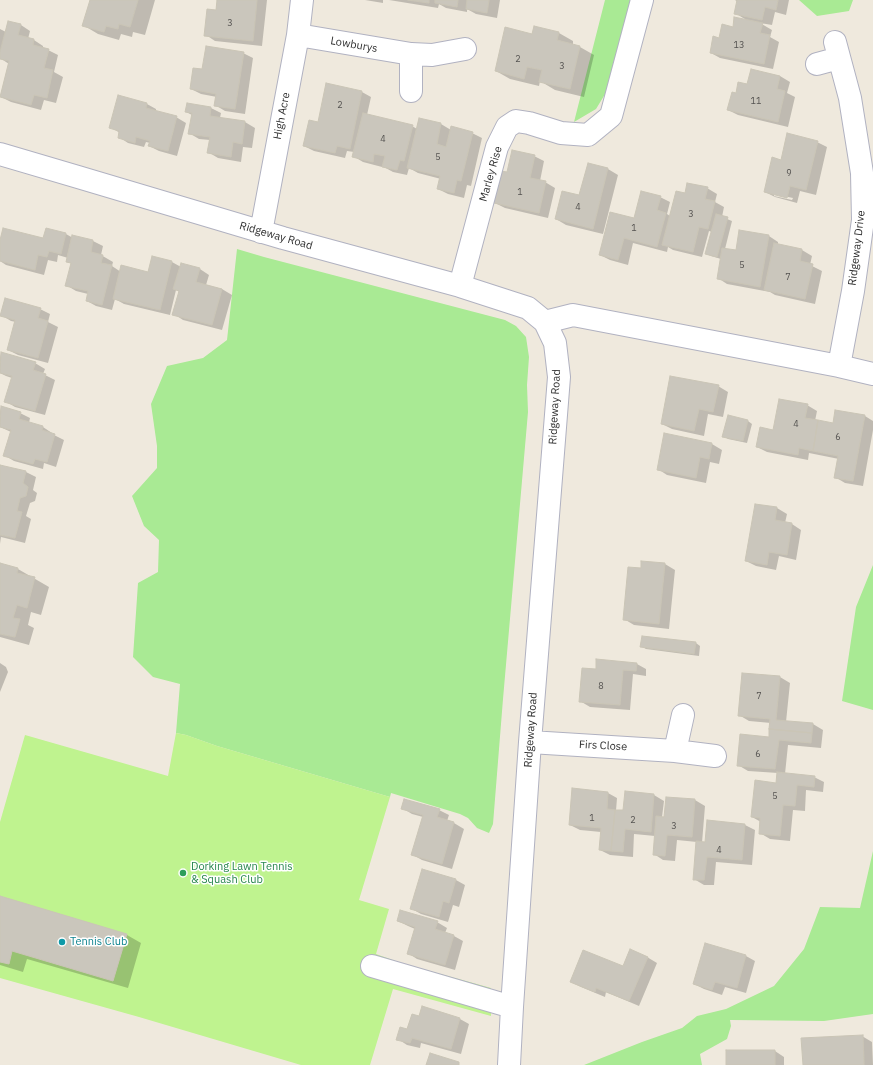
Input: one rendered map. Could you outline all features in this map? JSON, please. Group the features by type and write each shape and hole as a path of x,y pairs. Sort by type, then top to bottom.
{"street":[{"name":"High Acre","path":"261,232 298,35 302,0"},
{"name":"Marley Rise","path":"460,286 497,147 507,127 516,121 529,123 561,133 588,135 611,116 642,0"},
{"name":"Lowburys","path":"298,35 411,54 432,55 465,49"},
{"name":"Ridgeway Drive","path":"817,64 837,50 850,98 862,173 863,220 839,366"},
{"path":"411,54 411,91"},
{"name":"Ridgeway Road","path":"0,154 261,232 460,286 528,308 545,322 555,343 559,377 530,742 509,1065"},
{"path":"545,322 573,315 839,366 873,374"},
{"path":"675,750 683,715"},
{"name":"Firs Close","path":"530,742 675,750 714,756"},
{"path":"372,966 512,1007"}],"green space":[{"path":"605,0 632,0 610,86 596,109 574,122"},
{"path":"799,0 853,0 849,11 817,16"},
{"path":"237,249 505,320 516,326 526,337 529,357 527,385 528,412 493,824 489,833 477,828 468,818 460,814 391,793 390,797 176,733 180,684 153,677 133,657 138,583 158,572 159,540 144,526 132,496 157,468 157,446 151,404 167,366 203,358 227,340"},
{"path":"873,565 873,710 842,701 856,607"},
{"name":"Dorking Lawn Tennis & Squash Club","path":"176,733 390,797 359,900 389,909 376,954 401,963 491,988 491,1016 393,989 370,1065 301,1065 0,978 0,822 25,735 168,776"},
{"path":"873,851 873,1014 824,1021 730,1020 731,1026 727,1039 700,1054 702,1065 584,1065 682,1028 697,1016 726,1009 774,986 804,949 820,907 860,908"}],"building":[{"path":"90,0 138,0 130,27 119,24 118,29 106,26 104,32 82,26"},
{"path":"217,0 257,0 253,41 204,36 207,9 216,10"},
{"path":"408,0 429,0 429,3"},
{"path":"435,0 458,0 457,7 435,3"},
{"path":"467,0 489,0 487,13 466,9"},
{"path":"737,0 778,0 776,10 765,7 762,20 734,14"},
{"path":"734,17 763,23 760,33 770,35 764,64 710,53 713,36 719,38 722,24 733,27"},
{"path":"8,21 21,24 18,35 34,39 33,45 49,49 44,68 53,70 47,98 34,95 31,105 0,97 9,61 0,59 0,52"},
{"path":"534,26 559,32 557,40 580,46 570,89 539,82 542,70 527,67 524,79 495,71 505,27 532,34"},
{"path":"206,46 244,52 235,109 214,106 216,94 190,89 193,68 202,69"},
{"path":"751,69 780,76 777,89 785,91 778,122 727,110 732,92 736,93 738,82 747,84"},
{"path":"326,83 362,91 350,149 337,146 335,153 303,146 309,120 318,122"},
{"path":"118,95 147,103 146,108 177,116 168,151 148,146 150,141 136,137 135,143 118,138 119,131 109,128"},
{"path":"187,103 211,107 210,116 245,121 242,144 233,142 231,157 207,153 210,137 188,134 192,113 185,112"},
{"path":"363,113 413,125 404,161 400,160 397,170 382,167 385,156 374,154 373,162 352,157"},
{"path":"419,118 441,123 437,144 446,147 451,126 473,132 461,181 457,180 454,193 437,189 440,176 407,168"},
{"path":"787,133 818,141 806,190 790,186 787,198 764,192 772,157 781,160"},
{"path":"512,150 535,155 530,178 546,181 539,213 494,203 501,171 507,172"},
{"path":"588,163 608,168 593,229 555,219 562,191 579,195"},
{"path":"687,183 708,187 705,199 715,201 708,229 699,227 693,252 662,245 676,191 685,193"},
{"path":"641,191 661,196 657,210 666,213 657,247 624,238 618,260 599,255 610,212 634,218"},
{"path":"716,214 728,217 717,257 705,254"},
{"path":"3,228 43,238 46,228 66,233 61,254 49,251 47,257 38,255 35,270 0,261 0,240"},
{"path":"739,230 769,235 760,287 717,279 722,248 736,250"},
{"path":"72,235 93,240 91,252 103,255 101,263 112,265 102,305 86,301 88,291 65,286 71,263 66,262"},
{"path":"774,243 802,249 800,261 813,264 805,299 764,290"},
{"path":"152,256 172,261 160,310 113,299 121,265 148,272"},
{"path":"181,263 200,268 196,282 222,289 212,325 172,315 179,291 173,289"},
{"path":"5,298 41,308 38,318 48,321 38,358 7,350 15,320 0,316"},
{"path":"1,352 36,362 33,370 46,374 35,411 4,402 12,376 0,373"},
{"path":"670,376 719,385 713,412 699,409 694,431 661,424"},
{"path":"779,399 808,404 805,418 818,420 813,451 799,448 798,455 756,447 760,427 773,430"},
{"path":"1,406 21,412 19,419 43,426 42,430 55,434 47,462 35,459 33,464 3,456 11,430 0,427"},
{"path":"835,410 865,415 853,481 834,478 838,456 813,451 818,420 833,423"},
{"path":"728,415 748,420 743,441 722,437"},
{"path":"664,433 712,443 709,459 700,457 696,478 657,470"},
{"path":"0,465 26,471 23,483 28,487 26,496 20,498 17,511 22,512 15,538 0,535"},
{"path":"755,504 777,507 775,520 792,523 787,555 769,552 767,565 745,561"},
{"path":"641,561 665,563 659,624 623,620 628,567 641,568"},
{"path":"0,563 18,568 17,573 35,577 27,608 17,605 13,618 20,619 15,637 0,634"},
{"path":"642,636 696,642 694,654 640,647"},
{"path":"596,659 637,663 636,671 623,670 620,705 579,702 582,668 596,669"},
{"path":"742,673 780,676 776,720 813,723 812,733 769,729 770,719 738,716"},
{"path":"769,729 812,733 811,743 779,740 775,769 737,766 740,734 769,737"},
{"path":"777,772 815,776 814,787 797,785 795,806 783,805 780,836 759,834 760,818 751,817 755,780 776,783"},
{"path":"572,788 608,792 607,809 615,810 611,851 599,850 601,828 569,825"},
{"path":"625,791 654,794 651,832 625,829 623,852 611,851 615,810 623,810"},
{"path":"666,797 695,799 692,837 667,835 665,856 653,855 656,816 664,817"},
{"path":"404,799 440,809 437,817 454,822 442,864 411,855 423,815 401,809"},
{"path":"707,820 745,824 742,860 707,857 704,880 693,880 696,841 705,842"},
{"path":"422,869 456,879 449,903 443,901 439,917 410,909"},
{"name":"Tennis Club","path":"0,896 127,934 113,981 12,951 9,964 0,962"},
{"path":"400,910 438,921 435,929 454,935 445,965 407,954 415,927 397,921"},
{"path":"705,943 746,955 737,988 715,982 712,990 693,984"},
{"path":"630,949 648,957 629,1001 596,988 595,992 570,982 583,950 623,966"},
{"path":"422,1006 460,1018 451,1049 412,1038 410,1043 396,1040 400,1027 407,1029 412,1014 419,1016"},
{"path":"863,1035 864,1065 803,1065 801,1038"},
{"path":"726,1050 775,1050 775,1065 726,1065"},
{"path":"430,1053 459,1062 459,1065 426,1065"}],"place":[{"name":"Dorking Lawn Tennis & Squash Club","path":"183,873"},
{"name":"Tennis Club","path":"62,942"}]}
